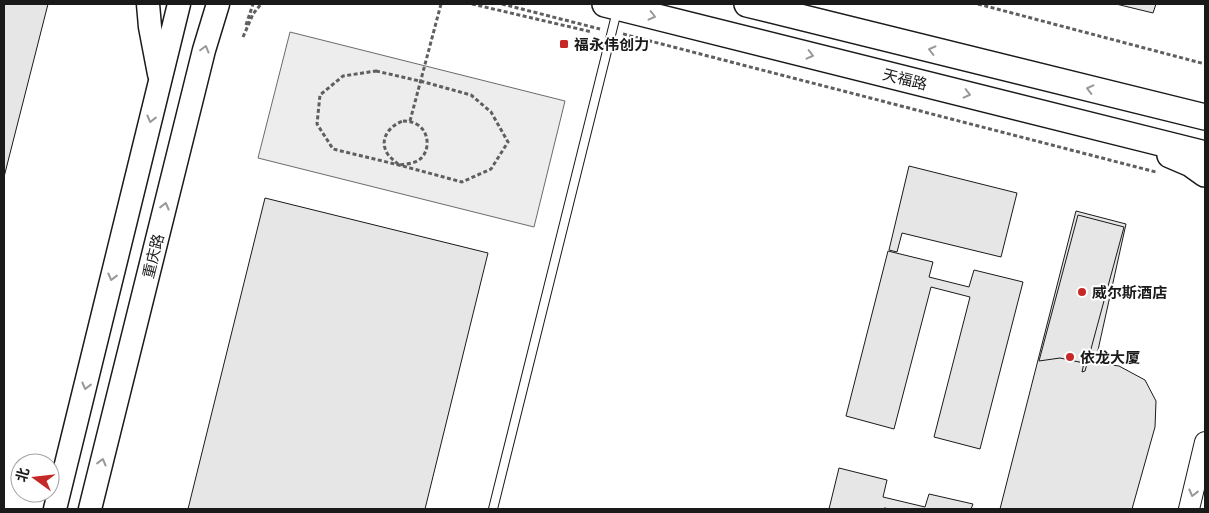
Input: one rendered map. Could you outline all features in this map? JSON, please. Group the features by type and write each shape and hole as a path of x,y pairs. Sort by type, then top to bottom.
{"main road":[{"path":"148,4 150,27 160,81"},
{"path":"55,509 178,4"},
{"path":"747,4 1205,117"},
{"name":"重庆路","path":"90,509 204,50 218,5"},
{"name":"天福路","path":"611,5 1205,154"},
{"path":"1128,98 1192,105 1205,104"},
{"path":"1122,133 1191,164 1205,174"}],"street":[{"path":"1189,509 1205,442"}],"lane":[{"path":"493,509 612,32 611,5"}],"path":[{"path":"253,4 242,37 253,14 261,4"},
{"path":"410,121 441,4"},
{"path":"472,4 592,32"},
{"path":"502,4 1157,172"},
{"path":"978,4 1205,64"},
{"path":"376,72 420,81 471,95 491,112 508,142 491,169 462,182 399,165 333,149 317,124 320,95 343,76 376,72"},
{"path":"403,121 410,121 422,128 426,134 427,148 419,160 399,165 388,155 384,141 390,128 403,121"}],"shaded area":[{"path":"290,32 565,101 534,227 258,158"}],"building":[{"path":"4,4 48,4 4,177"},
{"path":"1116,4 1156,4 1153,13"},
{"path":"909,166 1017,193 1001,257 902,233 897,252 889,250"},
{"path":"265,198 488,253 425,509 188,509"},
{"name":"依龙大厦","path":"1076,211 1126,224 1098,350 1105,364 1119,366 1145,380 1156,401 1155,427 1132,509 1000,509"},
{"name":"威尔斯酒店","path":"1078,215 1124,227 1085,371 1082,372 1084,363 1060,358 1039,361"},
{"path":"888,251 933,262 929,277 969,287 974,270 1023,282 980,449 934,437 970,297 931,287 894,429 846,416"},
{"path":"839,468 887,480 883,497 925,507 929,494 973,504 971,509 829,509"}],"place":[{"name":"福永伟创力","path":"564,44"},
{"name":"威尔斯酒店","path":"1082,292"},
{"name":"依龙大厦","path":"1070,357"}]}
